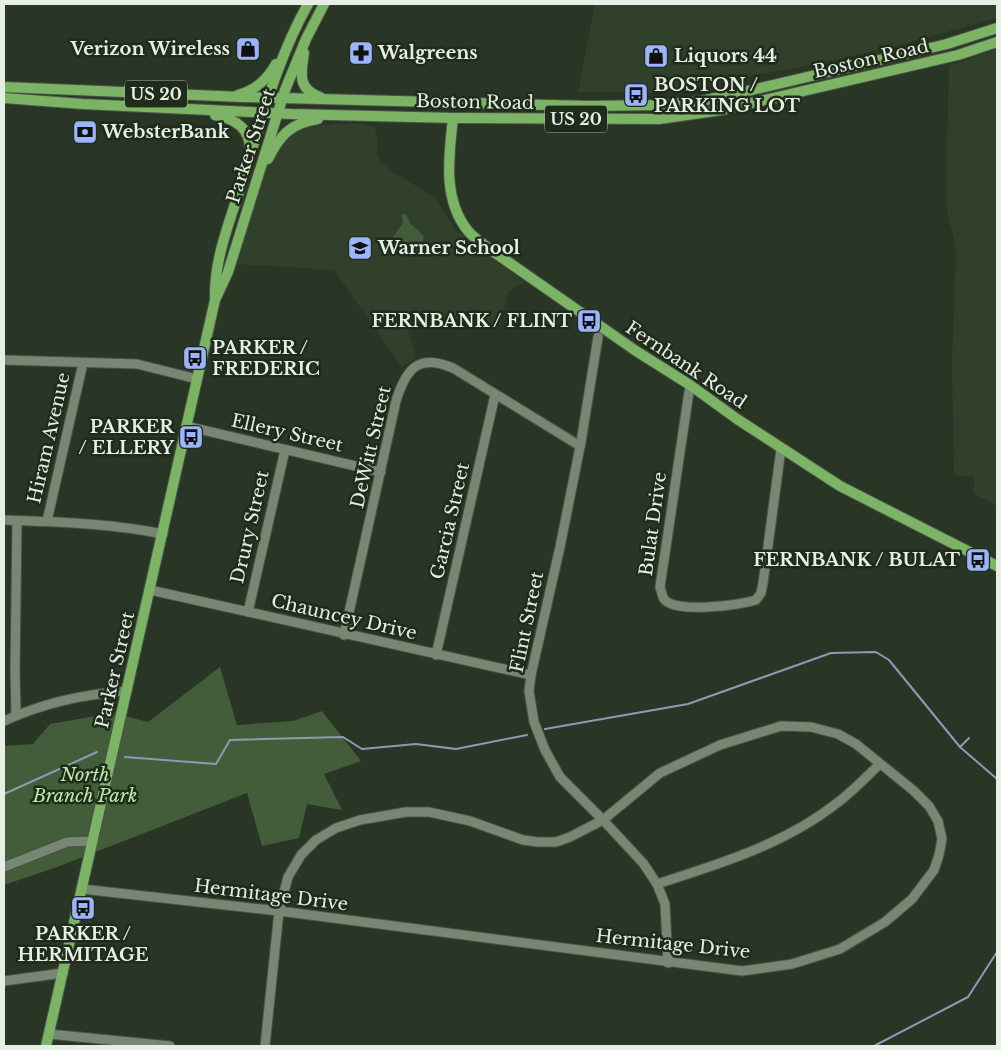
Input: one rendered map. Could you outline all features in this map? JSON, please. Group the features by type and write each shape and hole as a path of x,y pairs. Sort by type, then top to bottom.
{"main road":[{"name":"Parker Street","path":"46,1046 215,300 216,274 220,255 280,65 308,4"},
{"name":"Parker Street","path":"215,300 228,272 283,98 306,39 324,4"},
{"path":"223,96 242,94 262,83 272,70 296,28"},
{"name":"Boston Road","path":"4,87 269,98 589,106 675,104 727,96 850,67 960,41 997,28"},
{"path":"306,39 301,75 304,86 315,95 328,99"},
{"name":"Boston Road","path":"4,98 278,114 453,118 645,119 687,116 722,110 945,58 997,42"},
{"path":"185,109 222,116 239,123 247,134 250,144 248,165"},
{"path":"259,175 280,139 287,131 298,124 342,116"},
{"name":"Fernbank Road","path":"453,118 449,156 450,192 456,211 468,231 488,248 636,350 840,486 997,566"}],"street":[{"name":"Flint Street","path":"598,337 580,446 560,548 530,675 529,691 534,722 560,777 643,863 657,884 665,904 668,963"},
{"path":"4,360 137,364 197,379"},
{"name":"Hiram Avenue","path":"47,521 83,363"},
{"name":"DeWitt Street","path":"344,634 402,383 407,374 417,366 426,363 443,364 453,368 580,446"},
{"name":"Bulat Drive","path":"690,385 660,587 663,598 670,604 682,607 703,607 756,600 761,592 763,583 782,448"},
{"name":"Garcia Street","path":"436,655 495,395"},
{"name":"Ellery Street","path":"186,426 381,472"},
{"name":"Drury Street","path":"248,612 285,450"},
{"path":"4,520 47,521 133,528 163,534"},
{"path":"16,715 17,521"},
{"name":"Chauncey Drive","path":"150,590 530,675"},
{"path":"4,720 58,701 97,693 127,691"},
{"name":"Hermitage Drive","path":"82,889 279,912 742,971 792,964 840,949 885,922 912,899 934,870 942,839 938,821 929,806 914,791 856,744 838,734 811,727 781,726 720,745 660,773 603,820 556,842 523,840 470,821 429,812 406,812 360,820 336,828 316,840 301,855 288,877 279,912 266,1046"},
{"path":"657,884 714,866 792,833 837,803 879,764"},
{"path":"4,867 67,842 93,841"},
{"path":"4,981 63,973"},
{"path":"49,1034 170,1046"}],"shaded area":[{"path":"595,4 997,4 997,18 907,43 826,62 662,93 578,92"},
{"path":"997,49 997,506 973,493 975,477 954,475 952,364 956,248 947,210 947,141 949,66"},
{"name":"Warner School","path":"337,124 365,124 374,126 377,136 377,154 380,162 436,198 456,231 524,282 508,292 500,325 403,313 416,358 402,367 334,270 237,264 262,174 283,144 297,131"}],"green space":[{"path":"402,214 406,214 410,223 424,236 422,245 413,254 399,252 391,240 403,223"},
{"name":"North Branch Park","path":"220,667 237,725 293,721 322,711 361,761 324,774 342,810 307,804 299,838 262,846 247,793 57,867 4,885 4,746 33,744 50,724 113,713 148,722"}],"waterway":[{"path":"545,729 688,704 831,653 876,652 889,660 960,747 997,779"},
{"path":"125,757 216,764 230,740 343,737 362,749 416,744 456,749 527,735"},
{"path":"960,747 969,738"},
{"path":"4,794 97,752"},
{"path":"874,1046 968,997 997,952"}],"place":[{"name":"Verizon Wireless","path":"248,49"},
{"name":"Walgreens","path":"361,53"},
{"name":"Liquors 44","path":"656,56"},
{"name":"BOSTON / PARKING LOT","path":"636,95"},
{"name":"WebsterBank","path":"85,132"},
{"name":"Warner School","path":"360,248"},
{"name":"FERNBANK / FLINT","path":"589,321"},
{"name":"PARKER / FREDERIC","path":"195,358"},
{"name":"PARKER / ELLERY","path":"191,437"},
{"name":"FERNBANK / BULAT","path":"978,560"},
{"name":"PARKER / HERMITAGE","path":"83,908"}]}
